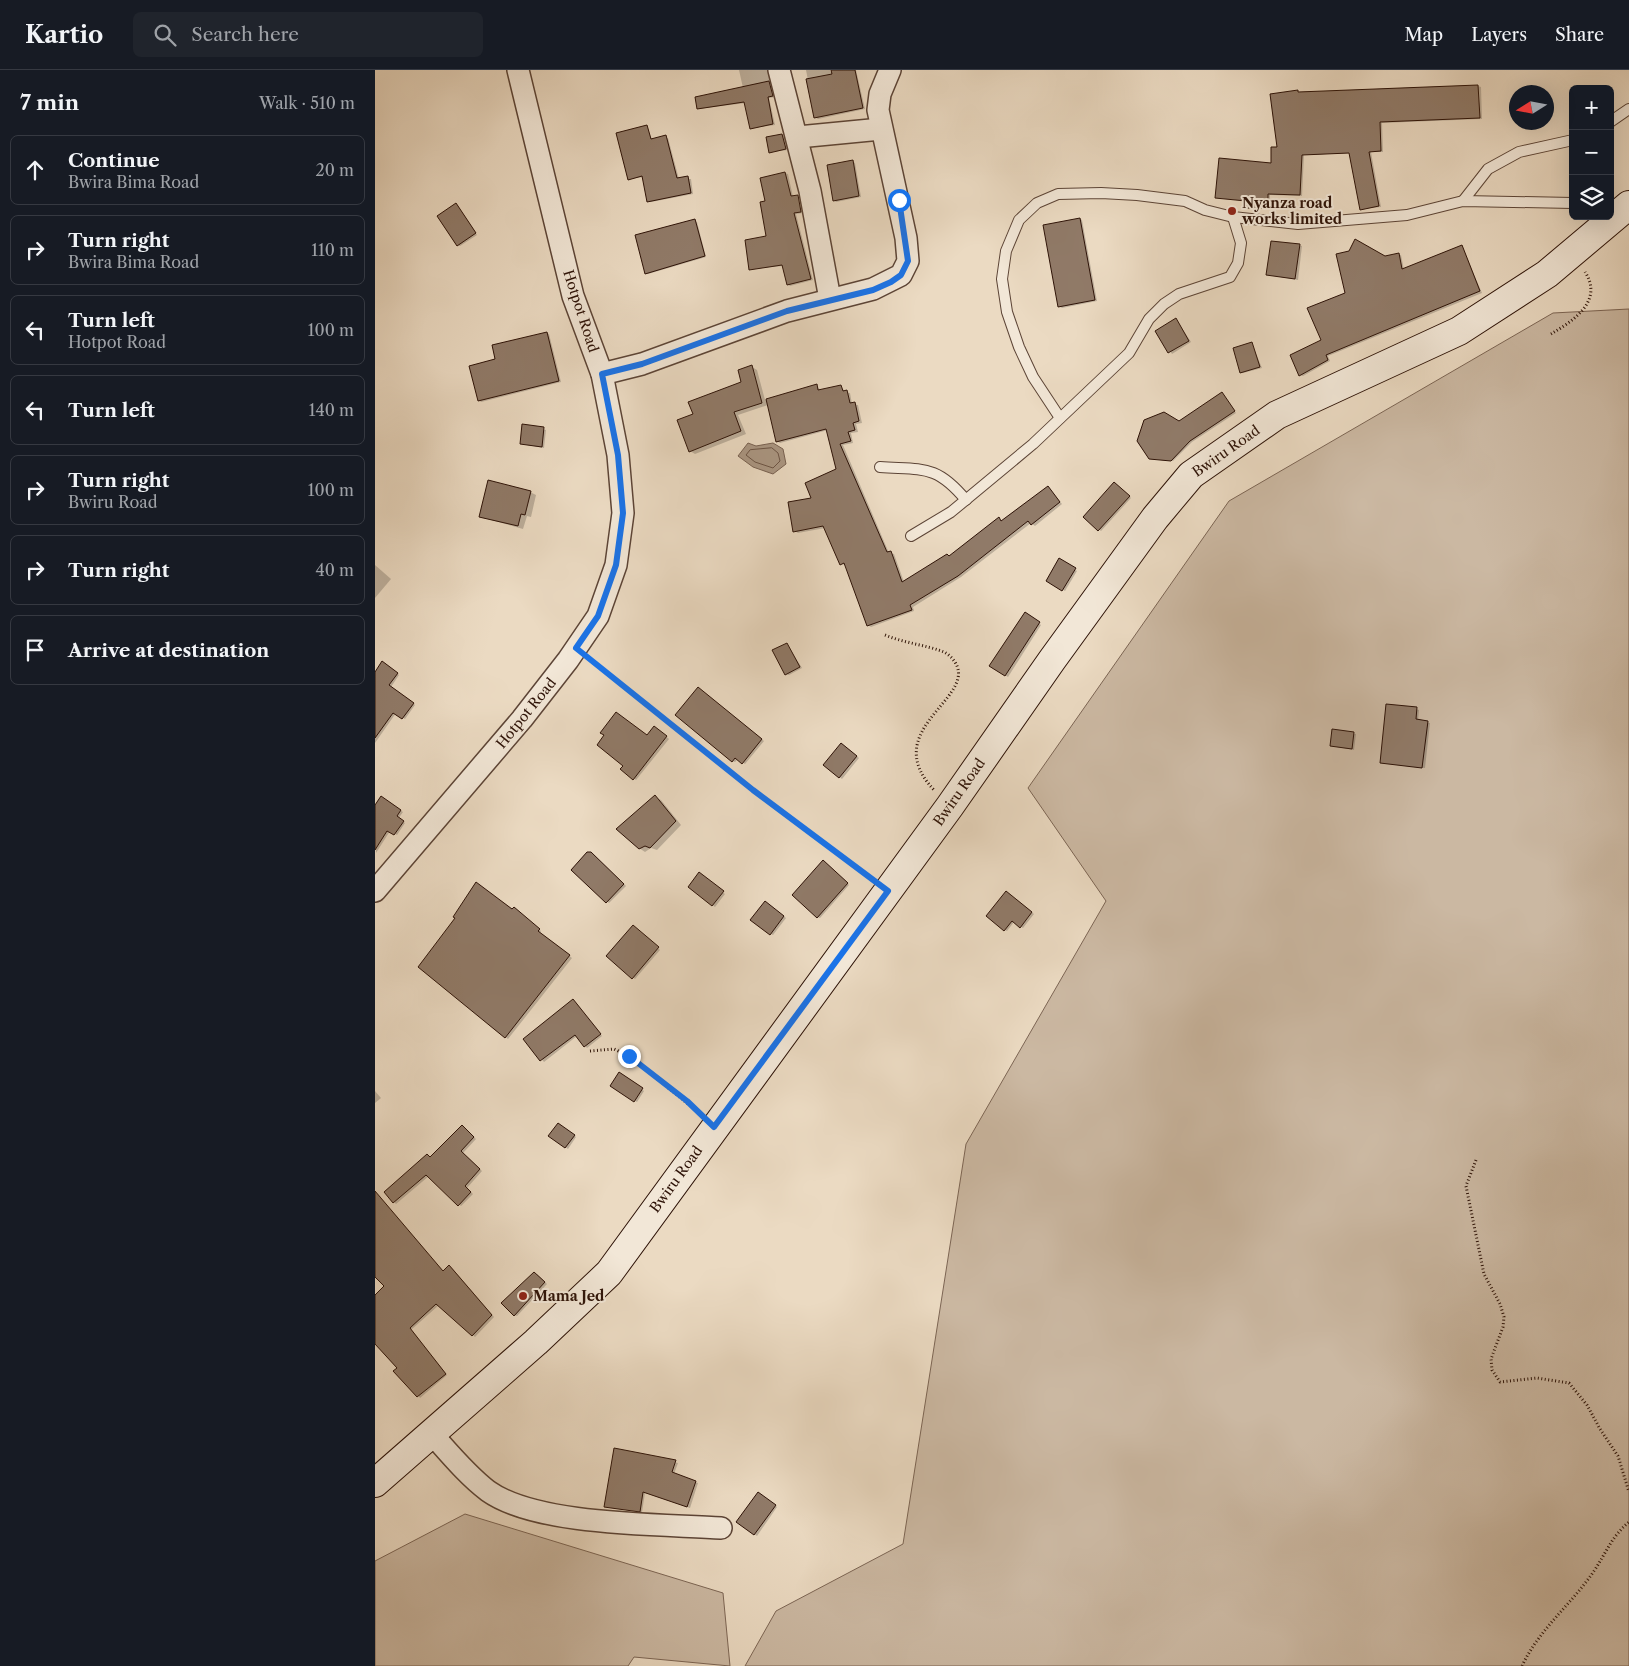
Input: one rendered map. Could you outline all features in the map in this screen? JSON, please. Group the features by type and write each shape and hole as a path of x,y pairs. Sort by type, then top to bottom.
{"main road":[{"name":"Bwiru Road","path":"375,1483 536,1342 609,1274 714,1127 950,806 1052,660 1155,518 1191,475 1277,415 1459,331 1547,274 1621,207"}],"street":[{"name":"Hotpot Road","path":"375,891 522,719 576,648 598,616 616,565 623,513 618,455 602,374 573,296 518,70"},
{"path":"779,70 798,138 830,299"},
{"path":"602,374 642,364 787,311 873,290 901,275 908,261 899,200 878,110 880,94 890,70"},
{"path":"798,138 881,129"},
{"path":"431,1434 459,1464 489,1491 514,1504 548,1514 583,1519 721,1528"}],"lane":[{"path":"1614,119 1629,109"},
{"path":"1463,202 1489,169 1496,164 1519,152 1569,141"},
{"path":"1061,418 1033,378 1019,347 1007,312 1002,279 1006,251 1019,220 1037,203 1059,194 1101,193 1185,201 1205,210 1233,217 1298,224 1407,215 1463,202 1569,203"},
{"path":"911,536 951,512 1033,444 1129,353 1149,319 1164,304 1179,294 1229,277 1238,263 1241,243 1233,217"},
{"path":"880,467 937,473 951,482 966,500"}],"path":[{"path":"1551,334 1576,319 1590,296 1589,277 1573,252"},
{"path":"885,635 945,653 955,661 959,671 959,682 933,712 916,747 921,774 950,806"},
{"path":"576,648 753,790 888,891"},
{"path":"591,1051 614,1049 629,1056 687,1101 714,1127"},
{"path":"1476,1160 1466,1186 1484,1274 1500,1304 1504,1317 1503,1327 1491,1359 1492,1370 1500,1382 1537,1378 1569,1383 1587,1405 1599,1429 1618,1456 1629,1492"},
{"path":"1522,1666 1533,1644 1593,1572 1612,1538 1629,1522"}],"shaded area":[{"path":"1629,309 1629,1666 745,1666 776,1611 903,1544 966,1144 1106,901 1028,788 1229,501 1553,313"},
{"path":"465,1514 723,1593 730,1666 634,1657 628,1666 375,1666 375,1561"}],"water":[{"path":"748,443 756,446 773,443 783,449 786,464 773,474 753,467 738,456"}],"building":[{"path":"831,70 855,70 863,108 814,118 806,79 832,74"},
{"path":"769,81 773,96 768,97 773,124 750,129 744,102 697,109 695,97"},
{"path":"1478,85 1480,118 1380,122 1381,151 1369,152 1379,206 1360,210 1349,153 1302,155 1300,195 1268,194 1268,208 1246,208 1246,201 1215,198 1219,158 1271,163 1271,147 1277,147 1270,94 1298,90 1298,92"},
{"path":"647,125 651,139 666,135 677,178 688,176 691,193 647,202 642,176 628,180 616,133"},
{"path":"782,134 786,149 769,153 766,137"},
{"path":"853,160 859,196 833,201 827,165"},
{"path":"785,172 791,196 798,195 801,212 794,213 811,279 787,285 782,265 749,270 745,240 766,236 760,202 765,201 760,178"},
{"path":"456,203 476,233 457,246 437,216"},
{"path":"1080,218 1095,300 1058,307 1043,225"},
{"path":"695,219 705,256 645,274 635,235"},
{"path":"1355,239 1385,256 1399,253 1402,269 1462,245 1480,291 1326,355 1328,360 1299,376 1290,355 1321,340 1307,308 1345,293 1336,254 1349,251"},
{"path":"1271,241 1300,244 1295,279 1266,275"},
{"path":"1176,318 1189,341 1168,353 1155,331"},
{"path":"547,332 559,381 478,401 469,366 495,359 492,345"},
{"path":"1252,342 1260,367 1240,373 1233,348"},
{"path":"752,365 762,403 734,412 741,431 689,452 677,420 693,414 688,402 741,382 738,370"},
{"path":"817,384 818,390 841,385 843,391 847,390 850,403 855,402 859,421 853,423 855,430 848,432 851,441 840,444 887,552 891,551 902,582 947,554 949,556 999,517 1001,521 1048,486 1060,502 1031,525 1028,521 958,576 910,605 912,610 867,626 844,563 840,565 823,526 793,532 788,502 811,498 805,483 836,469 826,429 776,442 766,399"},
{"path":"1222,392 1235,411 1190,441 1171,461 1149,459 1137,441 1144,420 1164,412 1179,421"},
{"path":"522,424 544,427 542,447 520,444"},
{"path":"488,480 531,491 525,515 521,514 518,526 479,517"},
{"path":"1114,482 1130,496 1098,531 1083,517"},
{"path":"1059,558 1076,568 1062,591 1046,581"},
{"path":"1025,612 1040,622 1005,676 989,666"},
{"path":"787,643 800,667 785,675 772,650"},
{"path":"382,661 398,673 389,685 414,703 402,719 393,713 375,738 375,672"},
{"path":"698,687 762,739 742,764 735,758 732,762 675,715"},
{"path":"1386,704 1417,707 1416,719 1428,721 1422,768 1380,763"},
{"path":"616,712 647,735 654,726 667,736 633,780 620,769 623,766 597,745 604,735 600,733"},
{"path":"1332,729 1354,732 1352,749 1330,746"},
{"path":"841,743 857,756 839,778 823,765"},
{"path":"655,795 676,821 650,848 645,846 639,849 616,829"},
{"path":"381,796 401,810 397,816 404,821 394,835 387,831 375,850 375,805"},
{"path":"587,852 591,852 624,884 606,903 571,870"},
{"path":"823,860 848,883 817,918 792,895"},
{"path":"699,872 724,891 712,906 688,887"},
{"path":"476,882 512,909 514,907 540,929 538,931 570,955 505,1038 418,967 455,918 453,917"},
{"path":"1006,891 1032,912 1020,928 1012,921 1004,931 986,916"},
{"path":"765,901 784,916 770,935 750,920"},
{"path":"633,925 659,947 632,979 606,956"},
{"path":"573,999 601,1034 584,1047 575,1035 540,1061 523,1039"},
{"path":"619,1072 643,1088 634,1102 610,1086"},
{"path":"558,1123 575,1135 565,1148 548,1136"},
{"path":"462,1125 474,1137 461,1151 480,1169 465,1186 471,1192 458,1206 426,1175 393,1203 384,1192 427,1154 430,1157"},
{"path":"375,1191 443,1271 449,1265 492,1315 472,1336 436,1304 410,1328 446,1374 417,1397 393,1371 397,1368 375,1344 375,1295 384,1286 375,1277"},
{"path":"534,1272 545,1282 514,1316 501,1303"},
{"path":"614,1448 676,1460 672,1472 696,1481 687,1507 643,1492 640,1512 604,1507"},
{"path":"758,1492 776,1505 754,1535 736,1522"}],"place":[{"name":"Nyanza road works limited","path":"1232,211"},
{"name":"Mama Jed","path":"523,1296"}],"route":[{"path":"629,1056 687,1101 714,1127 888,891 753,790 576,648 598,616 616,565 623,513 618,455 602,374 642,364 787,311 873,290 891,282 901,275 908,261 907,238 899,200"}]}
